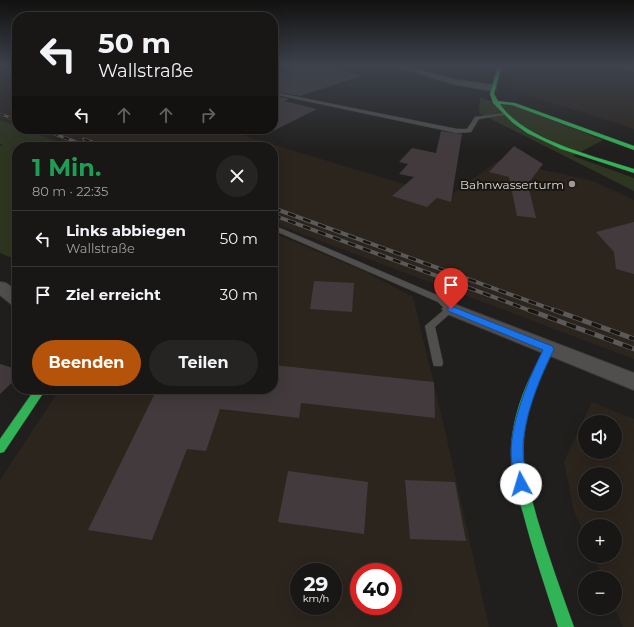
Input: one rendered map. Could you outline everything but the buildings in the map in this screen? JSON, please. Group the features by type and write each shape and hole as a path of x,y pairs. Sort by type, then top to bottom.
{"main road":[{"path":"492,94 495,102 506,114 540,136 634,171"},
{"path":"495,102 513,104 634,148"},
{"path":"549,349 539,368 521,423 517,450 521,484 528,510 566,627"},
{"path":"0,448 38,394"}],"street":[{"path":"0,287 12,296"},
{"path":"451,309 634,382"}],"lane":[{"path":"279,94 457,131 469,132 477,118 506,114"},
{"path":"278,229 441,300 451,309 430,326 438,363"}],"shaded area":[{"path":"0,94 12,94 12,124 0,120"},
{"path":"525,94 634,94 634,129"},
{"path":"37,134 239,134 265,142 59,142"},
{"path":"278,146 440,195 454,193 499,160 593,181 634,200 634,359 278,225"},
{"path":"278,235 364,271 413,297 489,627 0,627 0,480 57,394 278,394"},
{"path":"592,402 634,419 634,627 623,627 618,615 622,615 622,571 600,571 596,563 622,563 622,519 578,520 574,511 564,462 578,432 578,459 622,459 622,415 586,415"}],"green space":[{"path":"480,97 501,105 513,105 603,140 573,156 634,178 634,191 479,113"},
{"path":"0,120 12,124 12,134 37,134 59,142 12,142 12,258 0,253 0,146 3,145 0,144"}],"railway":[{"path":"0,114 12,118"},
{"path":"55,134 76,142"},
{"path":"84,139 92,142"},
{"path":"278,210 556,311"},
{"path":"278,217 531,311"},
{"path":"529,310 634,349"},
{"path":"554,310 634,339"}],"traffic: fast":[{"path":"492,94 502,110 529,132 546,141 582,155 634,171"},
{"path":"495,102 513,104 634,148"},
{"path":"549,349 533,385 520,423 517,457 521,482 534,529 566,627"},
{"path":"0,448 38,394"}],"place":[{"name":"Bahnwasserturm","path":"572,184"}],"route":[{"path":"451,309 549,349 539,368 521,423 517,450 521,484"}]}
